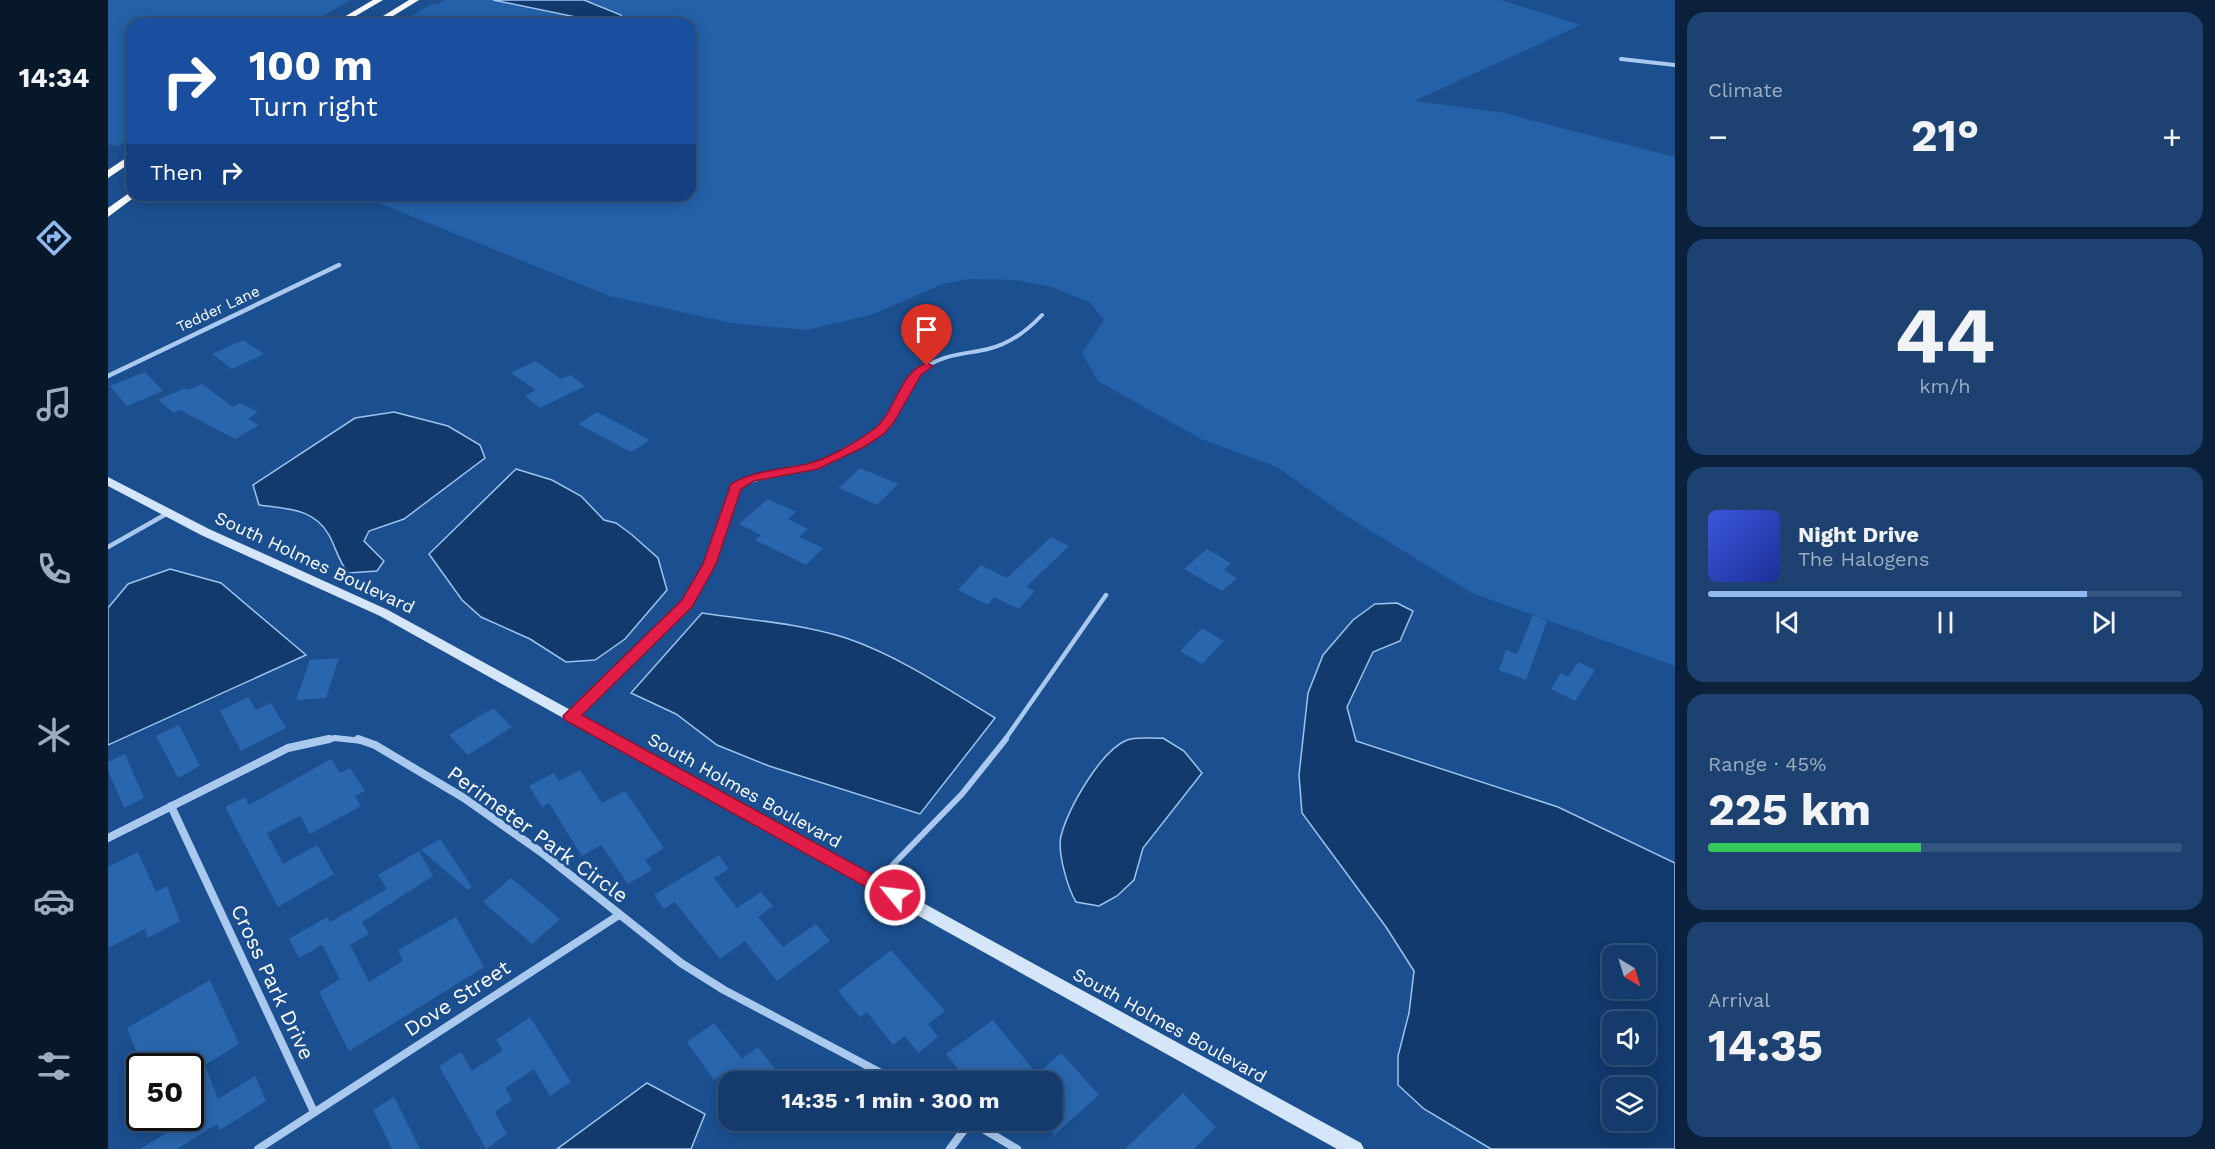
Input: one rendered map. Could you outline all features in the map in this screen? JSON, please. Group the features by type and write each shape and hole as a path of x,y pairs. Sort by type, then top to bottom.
{"highway":[{"path":"347,18 379,0"},
{"path":"384,18 416,0"},
{"path":"108,176 126,162"},
{"path":"108,214 126,199"}],"main road":[{"name":"South Holmes Boulevard","path":"108,481 256,556 384,613 1355,1149"}],"street":[{"path":"1621,59 1675,65"},
{"name":"Tedder Lane","path":"108,375 339,265"},
{"name":"Perimeter Park Circle","path":"108,838 288,748 335,738 357,739 375,745 464,798 545,855 681,963 724,990 877,1071"},
{"name":"Cross Park Drive","path":"171,807 314,1112"},
{"name":"Dove Street","path":"314,1112 619,915"},
{"path":"258,1149 314,1112"},
{"path":"950,1149 962,1131"},
{"path":"986,1131 1017,1149"}],"lane":[{"path":"571,716 687,604 709,564 736,487 751,478 803,469 839,456 879,431 902,401 917,373 927,366 945,357 1001,345 1030,328 1042,315"},
{"path":"108,547 168,513"},
{"path":"874,884 962,794 1024,716 1106,595"}],"shaded area":[{"path":"108,0 350,0 320,18 126,18 126,141 118,147 108,144"},
{"path":"444,0 493,0 581,18 408,18 431,4 437,5"},
{"path":"493,0 584,0 621,15 622,18 581,18"},
{"path":"584,0 1501,0 1581,25 1414,101 1500,112 1675,157 1675,666 1472,593 1345,515 1277,467 1201,439 1098,381 1082,353 1104,320 1089,302 1052,287 1015,280 969,279 943,284 871,315 806,330 731,323 610,296 374,201 696,201 696,18 619,18 621,15"},
{"path":"394,412 448,426 480,445 485,458 404,519 369,531 364,541 384,561 377,571 348,573 329,535 316,519 299,511 259,505 253,485 355,418"},
{"path":"516,469 552,480 581,496 604,520 616,523 658,558 667,590 625,639 595,660 566,662 530,639 481,617 462,600 429,554"},
{"path":"170,569 221,583 306,655 108,745 108,608 128,584"},
{"path":"1397,603 1413,611 1400,641 1373,652 1347,707 1356,741 1558,807 1675,863 1675,1149 1491,1149 1424,1109 1398,1085 1398,1056 1409,1013 1414,971 1386,927 1302,813 1299,775 1308,693 1323,655 1353,620 1375,604"},
{"path":"702,613 792,625 866,645 904,664 995,718 920,814 769,766 717,745 676,714 631,693"},
{"path":"1163,738 1184,751 1202,773 1143,848 1134,880 1117,896 1099,906 1076,902 1064,870 1060,843 1070,811 1096,768 1117,746 1131,739"},
{"path":"647,1083 705,1114 691,1149 557,1149"}],"building":[{"path":"243,340 264,354 232,369 212,354"},
{"path":"535,361 561,379 570,375 585,386 540,408 525,396 536,390 511,373"},
{"path":"145,372 163,391 127,406 110,386"},
{"path":"202,384 233,407 239,403 258,412 248,419 259,425 235,439 180,410 174,413 158,400 185,388 188,390"},
{"path":"597,412 650,440 631,452 578,424"},
{"path":"860,468 898,484 877,505 839,488"},
{"path":"768,499 796,512 788,519 808,529 799,537 823,548 806,565 755,540 761,535 739,524"},
{"path":"1051,537 1069,546 1026,587 1035,591 1019,609 994,597 988,605 958,590 981,565 1007,578"},
{"path":"1207,549 1231,563 1224,570 1237,578 1222,591 1184,569"},
{"path":"1533,615 1547,621 1526,680 1499,670 1506,650 1517,654"},
{"path":"1202,628 1224,641 1202,664 1180,651"},
{"path":"339,658 326,698 296,700 310,660"},
{"path":"1578,662 1595,670 1575,701 1551,689 1561,673 1568,677"},
{"path":"248,697 256,710 271,703 286,728 241,751 220,711"},
{"path":"493,708 512,727 468,755 449,735"},
{"path":"179,725 200,766 178,778 156,736"},
{"path":"125,754 144,798 124,808 108,770 108,762"},
{"path":"331,759 340,773 350,768 365,791 355,796 361,806 310,834 300,816 267,833 283,864 317,845 334,874 278,907 225,807 245,797 249,805"},
{"path":"580,770 602,803 625,791 664,848 645,860 652,870 628,884 601,845 582,856 549,803 542,807 529,786 554,773 559,781"},
{"path":"440,839 472,887 468,890 421,850"},
{"path":"419,851 433,876 362,922 369,934 350,945 369,982 403,961 398,950 456,917 484,967 349,1051 319,992 340,979 322,945 299,958 289,939 327,917 330,922 387,889 378,875"},
{"path":"138,852 156,892 167,886 180,921 148,938 145,929 108,948 108,867"},
{"path":"719,855 729,869 714,878 737,908 761,892 773,906 758,917 783,947 816,924 830,941 777,981 745,941 720,959 675,902 664,909 654,895"},
{"path":"511,878 560,919 532,944 483,902"},
{"path":"891,950 945,1011 928,1024 938,1037 918,1053 905,1036 893,1045 867,1012 860,1017 838,991"},
{"path":"210,980 239,1044 205,1065 218,1099 255,1076 266,1101 220,1130 217,1124 177,1149 140,1149 170,1131 204,1131 204,1053 137,1053 127,1028"},
{"path":"530,1017 571,1082 550,1096 534,1069 505,1088 512,1100 495,1112 507,1134 486,1149 439,1066 461,1052 472,1071 503,1050 496,1040"},
{"path":"993,1020 1035,1071 959,1071 946,1054"},
{"path":"714,1023 742,1059 758,1047 777,1071 718,1071 718,1077 714,1080 687,1042"},
{"path":"1061,1053 1099,1095 1063,1127 1063,1071 1040,1071"},
{"path":"1183,1093 1216,1127 1194,1149 1125,1149"},
{"path":"394,1097 420,1149 392,1149 373,1110"}],"route":[{"path":"895,895 571,716 687,604 709,564 736,487 751,478 813,467 859,444 879,431 890,419 917,373 927,366"}]}
